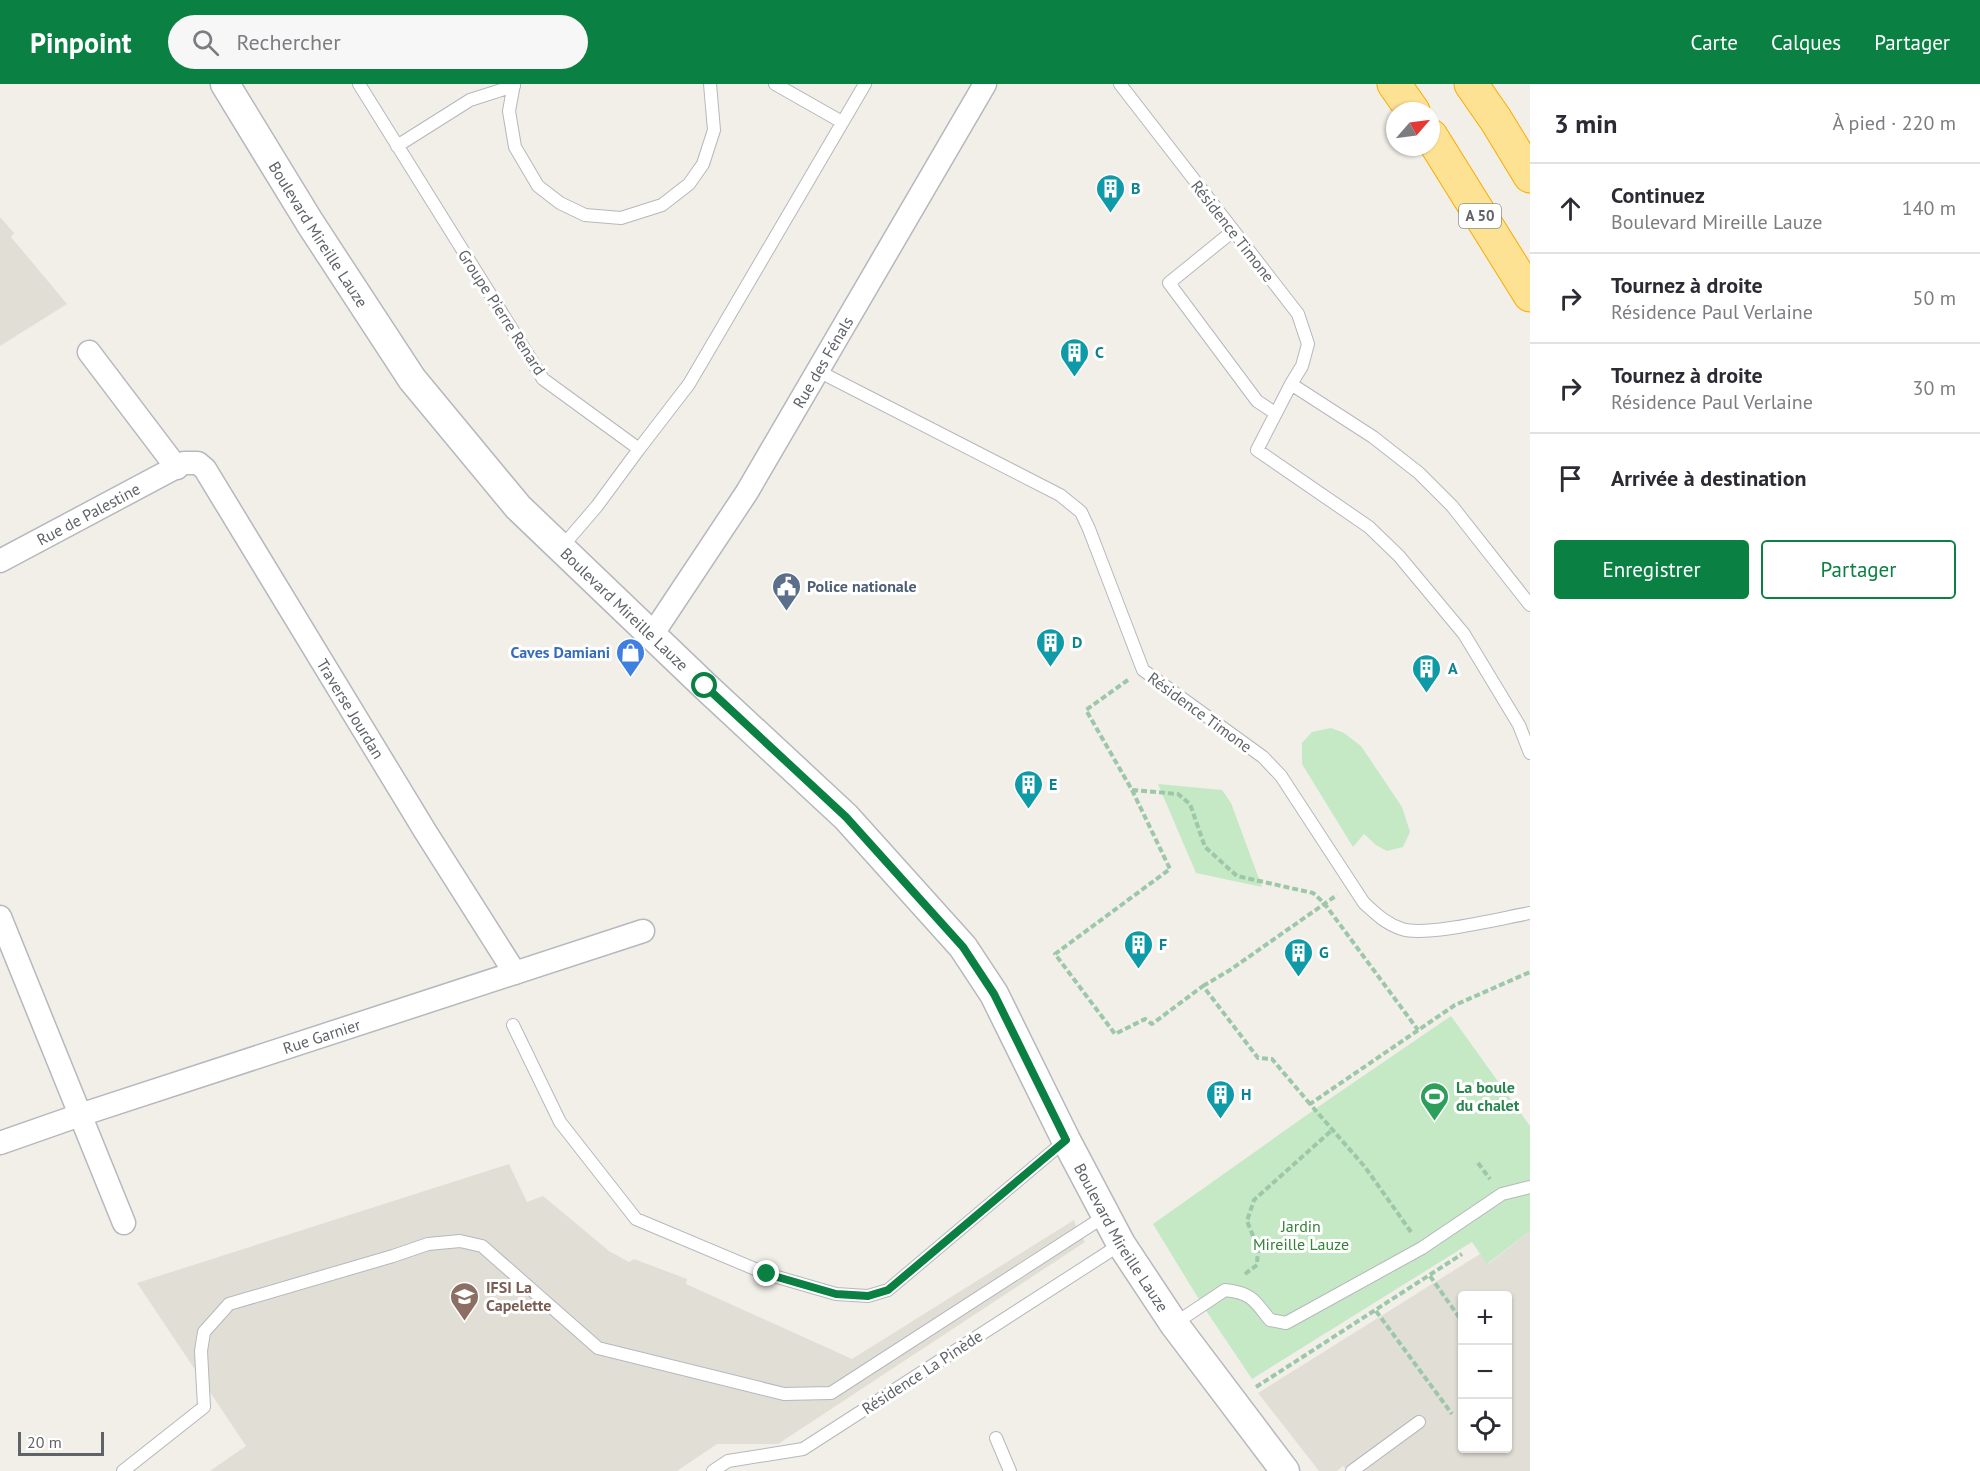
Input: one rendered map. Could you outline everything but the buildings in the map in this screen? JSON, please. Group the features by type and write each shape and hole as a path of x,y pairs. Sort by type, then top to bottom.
{"highway":[{"path":"1394,84 1407,102"},
{"path":"1471,84 1530,176"},
{"name":"A 50","path":"1440,150 1530,295"}],"street":[{"name":"Boulevard Mireille Lauze","path":"225,84 310,223 412,379 518,507 846,817 963,947 994,994 1066,1140 1121,1244 1174,1324 1285,1471"},
{"name":"Rue des Fénals","path":"652,635 747,492 986,84"},
{"path":"89,352 177,468"},
{"name":"Traverse Jourdan","path":"177,468 184,463 198,463 205,469 425,831 515,973"},
{"name":"Rue de Palestine","path":"0,561 177,468"},
{"path":"0,917 123,1223"},
{"name":"Rue Garnier","path":"0,1143 643,931"}],"lane":[{"name":"Groupe Pierre Renard","path":"359,84 543,378 639,449"},
{"path":"397,146 470,100 514,85 509,111 515,147 538,186 560,203 585,215 621,218 662,205 689,184 703,164 714,130 710,84"},
{"path":"775,84 842,122"},
{"path":"560,548 597,506 689,384 865,84"},
{"name":"Résidence Timone","path":"1120,84 1298,314 1308,344 1302,366 1257,450 1369,527 1400,556 1464,634 1519,725 1530,753"},
{"path":"1233,231 1169,283 1257,401 1275,413"},
{"name":"Résidence Timone","path":"818,371 1060,495 1081,512 1143,670 1263,757 1281,776 1364,903 1382,920 1404,930 1432,930 1530,914"},
{"path":"1291,384 1373,437 1419,473 1452,506 1530,605"},
{"path":"513,1025 560,1122 636,1220 767,1274 836,1294 868,1296 888,1290 1066,1140"},
{"path":"1174,1324 1225,1290 1247,1295 1270,1320 1286,1323 1422,1248 1502,1194 1530,1187"},
{"path":"123,1471 204,1407 201,1351 204,1332 229,1304 428,1244 460,1240 482,1246 598,1348 784,1394 831,1393 1106,1216"},
{"name":"Résidence La Pinède","path":"713,1471 728,1461 803,1449 1121,1244"},
{"path":"1352,1471 1419,1422"},
{"path":"996,1438 1010,1471"}],"path":[{"path":"1143,670 1086,710 1132,790 1170,869 1055,954 1115,1034 1145,1019 1152,1024 1203,986 1230,970 1337,895"},
{"path":"1132,790 1178,794 1190,804 1205,847 1237,876 1313,893 1324,903 1418,1030"},
{"path":"1310,1104 1455,1005 1530,972"},
{"path":"1203,986 1258,1058 1272,1059 1365,1167 1422,1248"},
{"path":"1225,1290 1257,1265 1258,1248 1247,1221 1254,1200 1332,1130"},
{"path":"1250,1424 1262,1414 1253,1390 1256,1387 1462,1254"},
{"path":"1430,1276 1458,1314"},
{"path":"1376,1311 1452,1414"}],"shaded area":[{"path":"0,217 14,233 11,237 67,304 0,346"},
{"name":"IFSI La Capelette","path":"509,1164 527,1202 543,1196 609,1251 629,1262 634,1259 687,1279 686,1284 852,1359 1074,1220 1085,1242 778,1444 717,1444 677,1471 210,1471 246,1446 137,1283"},
{"path":"1530,1231 1530,1471 1347,1471 1343,1466 1337,1471 1319,1471 1258,1393 1480,1254 1488,1264"}],"green space":[{"path":"1331,728 1344,733 1361,746 1402,807 1410,832 1403,847 1387,851 1364,834 1353,847 1302,764 1302,743 1312,732"},
{"path":"1158,784 1222,790 1231,803 1262,887 1196,873"},
{"name":"Jardin Mireille Lauze","path":"1451,1016 1530,1126 1530,1231 1487,1264 1472,1242 1252,1379 1203,1306 1153,1224"}],"place":[{"name":"B","path":"1110,214"},
{"name":"C","path":"1074,378"},
{"name":"Police nationale","path":"786,612"},
{"name":"D","path":"1051,668"},
{"name":"Caves Damiani","path":"631,678"},
{"name":"A","path":"1427,694"},
{"name":"E","path":"1028,810"},
{"name":"F","path":"1138,970"},
{"name":"G","path":"1298,978"},
{"name":"H","path":"1220,1120"},
{"name":"La boule du chalet","path":"1435,1122"},
{"name":"IFSI La Capelette","path":"465,1322"}],"route":[{"path":"705,686 846,817 963,947 994,994 1066,1140 888,1290 868,1296 836,1294 767,1274"}]}
